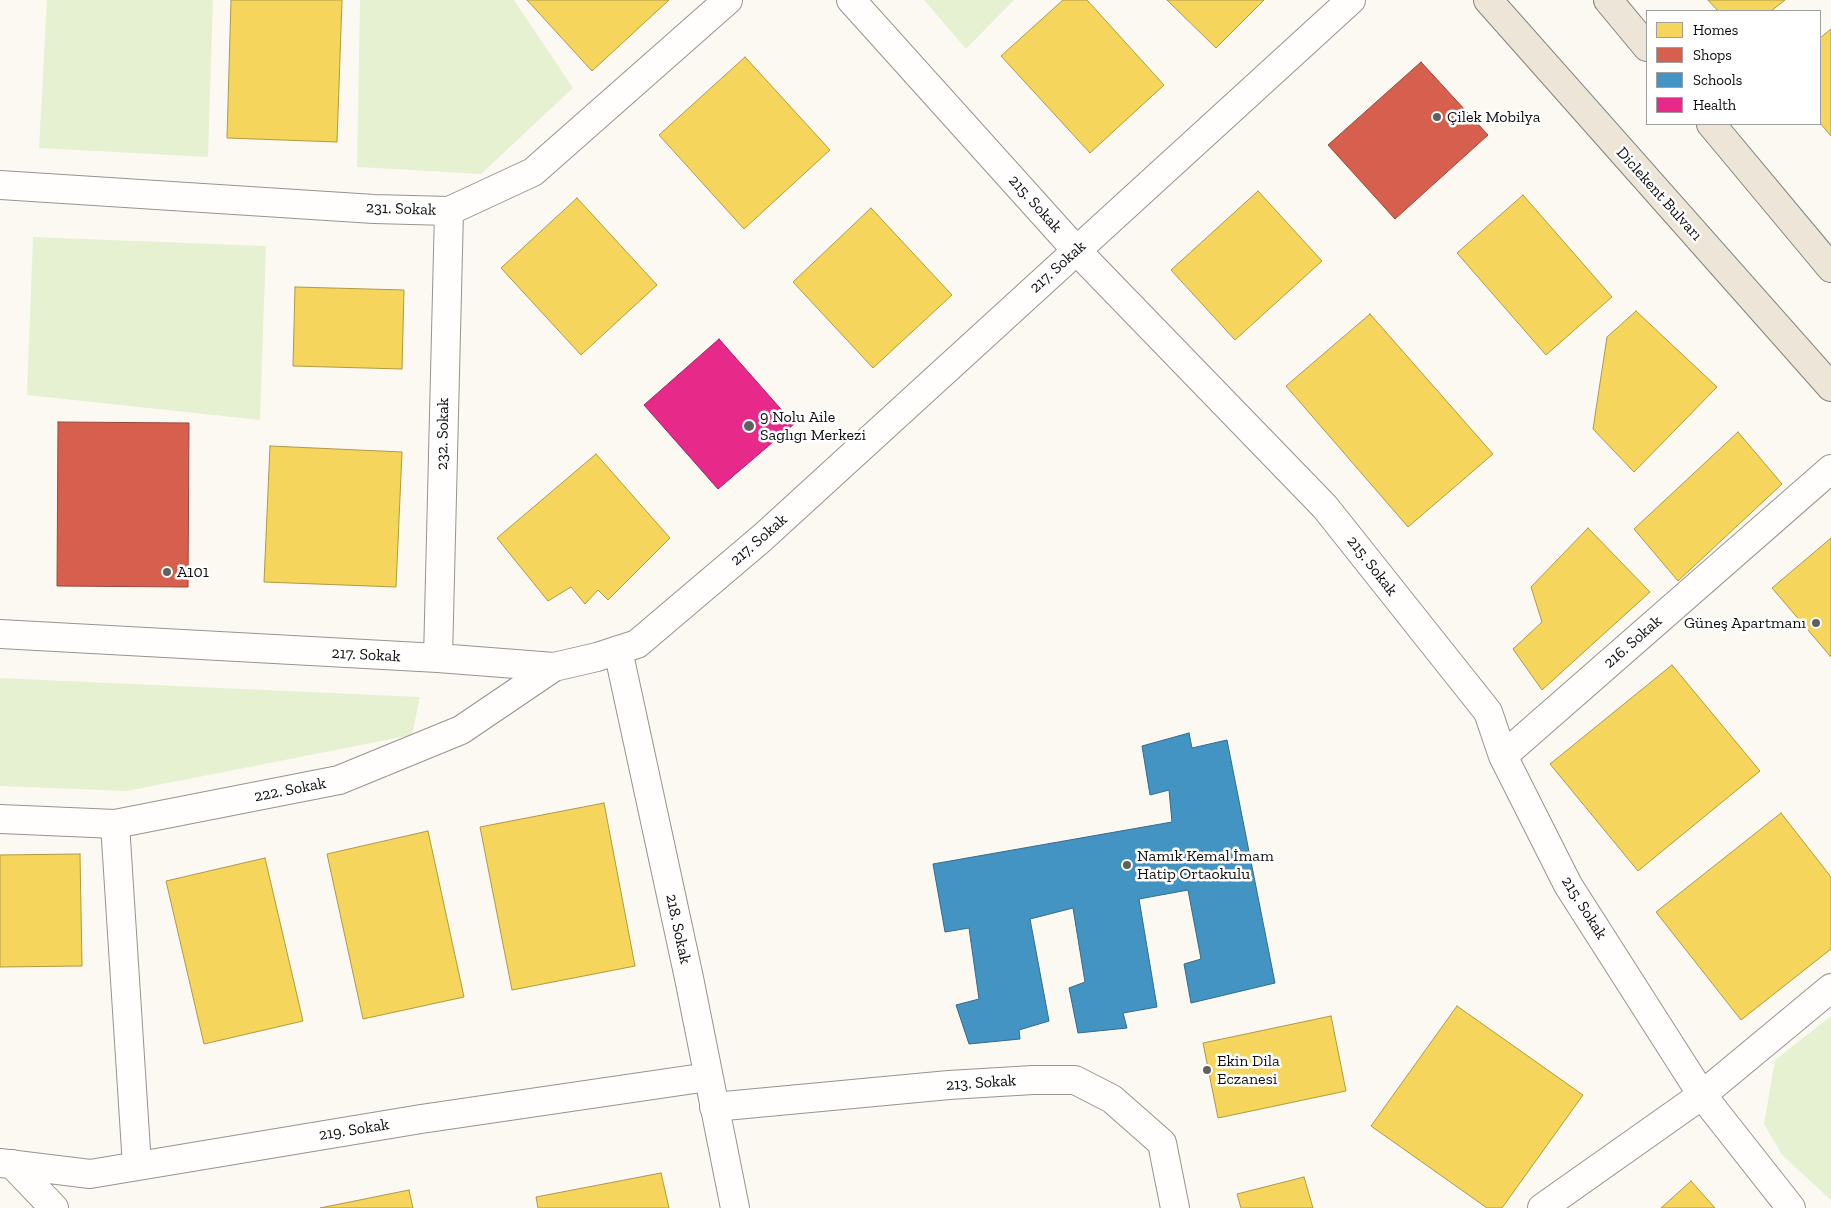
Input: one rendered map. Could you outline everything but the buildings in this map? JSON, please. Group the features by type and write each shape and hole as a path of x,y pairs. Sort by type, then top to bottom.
{"main road":[{"name":"Diclekent Bulvarı","path":"1488,0 1831,387"},
{"path":"1608,0 1646,46"},
{"path":"1712,125 1831,268"}],"street":[{"name":"231. Sokak","path":"0,185 374,209 449,211 534,172 728,0"},
{"name":"215. Sokak","path":"851,0 1077,251 1325,507 1488,712 1503,756 1568,885 1702,1095 1791,1208"},
{"name":"217. Sokak","path":"0,634 438,658 554,667 597,657 637,644 762,538 1351,0"},
{"name":"232. Sokak","path":"438,658 449,211"},
{"name":"216. Sokak","path":"1503,756 1831,469"},
{"name":"218. Sokak","path":"618,650 689,978 735,1208"},
{"name":"222. Sokak","path":"0,819 115,824 339,780 461,730 554,667"},
{"path":"115,824 137,1166"},
{"path":"1542,1208 1702,1095 1831,988"},
{"name":"219. Sokak","path":"6,1164 90,1174 430,1118 708,1076"},
{"name":"213. Sokak","path":"714,1107 949,1086 1033,1080 1075,1080 1112,1099 1162,1143 1175,1208"},
{"path":"6,1164 54,1208"}],"green space":[{"path":"47,0 213,0 208,157 39,148"},
{"path":"360,0 514,0 573,88 481,174 357,167"},
{"path":"924,0 1014,0 966,49"},
{"path":"33,237 266,246 260,420 27,395"},
{"path":"0,678 420,697 412,735 127,791 0,786"},
{"path":"1831,1016 1831,1200 1782,1155 1764,1124 1775,1060"}],"place":[{"name":"Çilek Mobilya","path":"1437,117"},
{"name":"9 Nolu Aile Saglıgı Merkezi","path":"749,426"},
{"name":"A101","path":"167,572"},
{"name":"Güneş Apartmanı","path":"1816,623"},
{"name":"Namık Kemal İmam Hatip Ortaokulu","path":"1127,865"},
{"name":"Ekin Dila Eczanesi","path":"1207,1070"}]}
